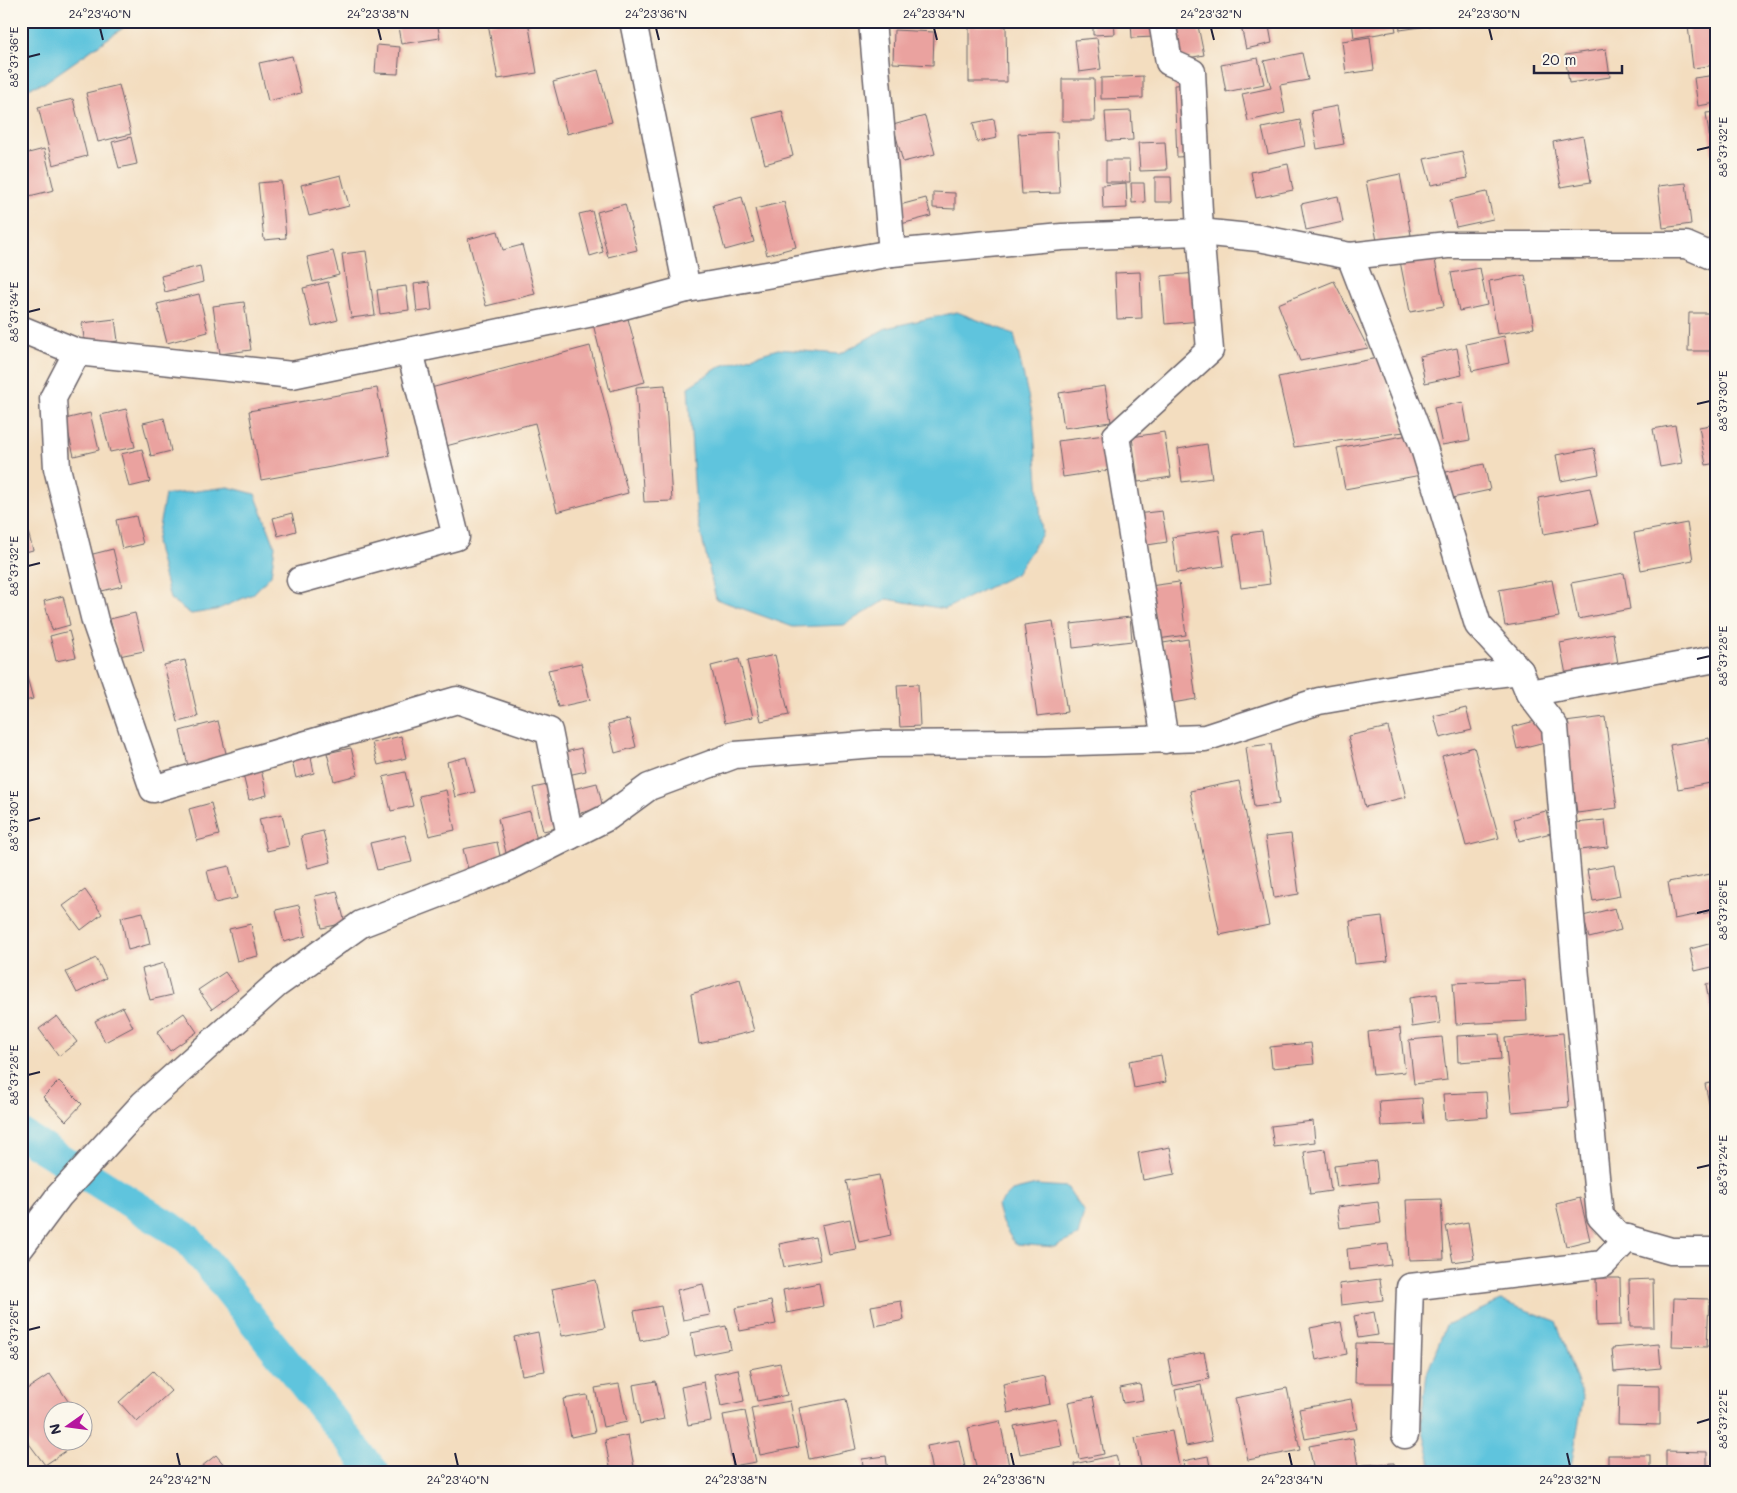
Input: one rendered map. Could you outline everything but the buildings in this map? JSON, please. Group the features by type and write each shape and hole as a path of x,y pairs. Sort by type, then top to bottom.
{"street":[{"path":"632,21 687,289"},
{"path":"872,21 892,253"},
{"path":"1162,21 1169,62 1192,72 1200,232 1210,350 1116,436 1165,740"},
{"path":"21,329 77,352 292,375 612,309 687,289 892,253 1062,237 1200,232 1260,238 1350,256 1447,245 1686,245 1716,258"},
{"path":"1350,256 1424,448 1478,625 1524,682 1555,727 1576,977 1600,1216 1620,1236 1671,1251 1716,1251"},
{"path":"300,580 456,537 410,351"},
{"path":"77,352 53,398 57,468 95,621 153,789 457,700 550,731 570,836"},
{"path":"21,1247 59,1196 105,1143 143,1104 276,986 361,924 509,867 608,816 649,787 734,755 876,744 1045,743 1205,738 1319,701 1436,681 1524,682 1716,660"},
{"path":"1406,1435 1410,1287 1603,1264 1628,1238"}],"water":[{"path":"21,21 133,21 44,83 21,90"},
{"path":"957,312 1014,334 1033,417 1042,534 1016,574 945,609 887,599 844,625 793,627 716,599 696,512 688,387 721,366 778,349 840,354 886,328"},
{"path":"228,487 255,494 275,546 271,575 253,594 216,610 191,614 170,599 156,543 165,495"},
{"path":"1036,1185 1067,1187 1084,1212 1078,1236 1054,1247 1015,1244 1002,1223 997,1206 1012,1191"},
{"path":"1501,1301 1556,1321 1583,1399 1570,1472 1433,1472 1421,1422 1427,1373 1446,1325"}],"waterway":[{"path":"21,1134 187,1238 374,1472"}]}
